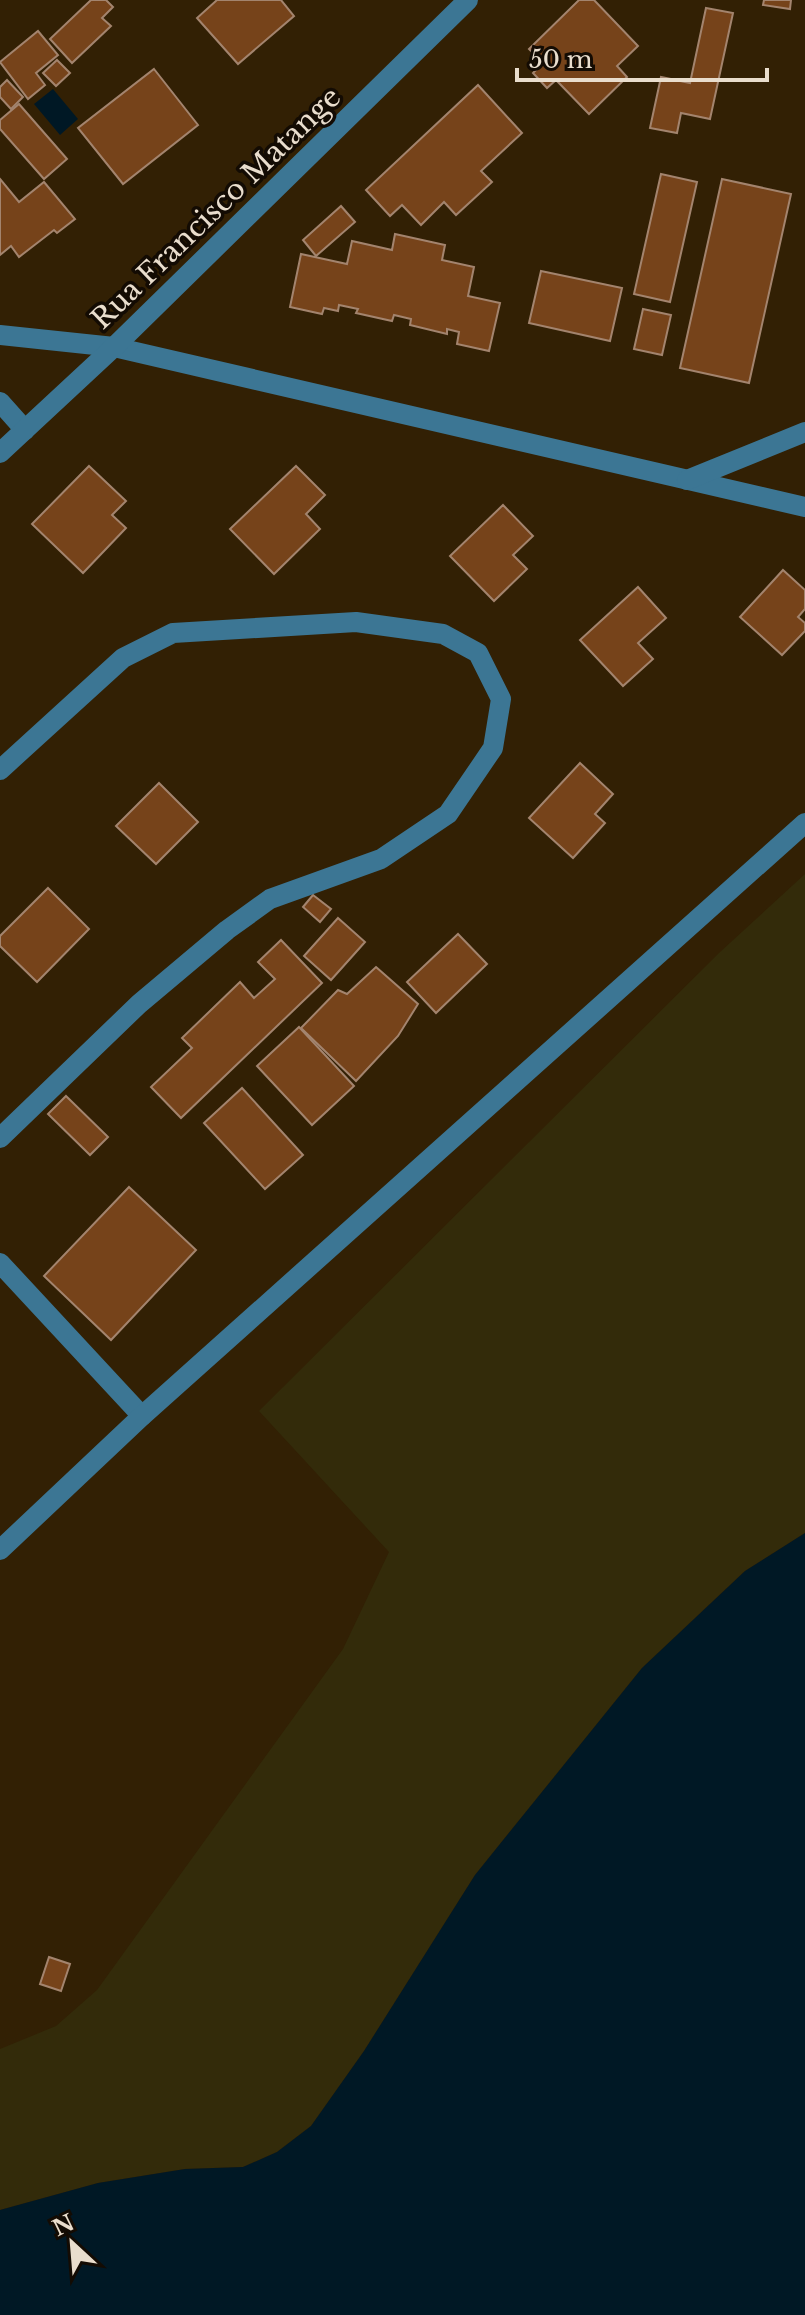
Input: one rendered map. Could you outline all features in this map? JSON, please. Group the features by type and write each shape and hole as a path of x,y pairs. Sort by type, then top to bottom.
{"street":[{"name":"Rua Francisco Matange","path":"0,453 114,347 468,0"},
{"path":"0,335 114,347 805,507"},
{"path":"0,402 25,430"},
{"path":"687,480 805,432"},
{"path":"0,770 123,658 173,633 356,622 443,634 478,653 501,699 493,748 448,814 381,859 270,899 227,930 139,1004 0,1138"},
{"path":"0,1550 142,1416 805,823"},
{"path":"0,1263 142,1416"}],"sand":[{"path":"805,874 805,1533 745,1571 642,1668 475,1875 364,2051 311,2126 277,2152 243,2167 185,2169 98,2183 0,2210 0,2049 56,2026 97,1990 343,1649 389,1552 259,1411 719,953"}],"water":[{"path":"53,89 78,119 60,135 34,104"},
{"path":"805,1533 805,2315 0,2315 0,2210 98,2183 185,2169 243,2167 277,2152 311,2126 364,2051 475,1875 642,1668 745,1571"}],"building":[{"path":"91,0 106,0 113,7 102,18 111,26 72,63 50,39"},
{"path":"217,0 281,0 294,16 238,64 197,18"},
{"path":"579,0 594,0 638,46 617,66 627,77 589,114 556,80 547,88 533,73 543,63 529,49"},
{"path":"764,0 791,0 790,9 763,5"},
{"path":"706,8 733,13 710,119 681,113 677,133 650,128 661,77 690,83"},
{"path":"38,31 58,55 36,73 45,85 28,99 0,62"},
{"path":"57,60 70,73 56,86 43,73"},
{"path":"154,69 198,125 123,184 78,128"},
{"path":"7,80 23,97 11,109 0,97 0,87"},
{"path":"478,85 522,133 481,171 492,182 456,215 444,202 421,225 402,205 390,216 366,190"},
{"path":"19,104 67,159 44,179 0,129 0,120"},
{"path":"661,174 697,182 670,302 634,294"},
{"path":"0,179 19,202 44,182 75,219 57,233 54,230 19,257 11,246 0,255"},
{"path":"722,179 791,194 749,383 680,368"},
{"path":"341,206 355,222 316,256 303,240"},
{"path":"395,234 445,245 442,260 474,267 468,296 500,303 489,351 457,344 459,332 447,329 447,334 410,325 411,319 394,315 392,321 356,313 358,309 339,305 338,311 324,308 322,314 290,307 301,254 347,264 352,241 392,250"},
{"path":"541,271 622,288 610,341 529,323"},
{"path":"643,309 671,315 662,355 634,349"},
{"path":"89,466 126,501 112,515 126,528 83,573 32,524"},
{"path":"296,466 325,495 306,514 320,529 274,574 230,529"},
{"path":"503,505 533,536 513,555 527,569 494,601 450,556"},
{"path":"783,570 805,590 805,609 798,617 805,623 805,631 782,655 740,617"},
{"path":"638,587 666,618 638,643 653,659 623,686 580,640"},
{"path":"580,763 613,794 595,814 605,823 573,858 529,818"},
{"path":"159,783 198,822 156,864 116,826"},
{"path":"48,888 89,929 37,982 0,946 0,936"},
{"path":"313,895 331,909 320,922 303,907"},
{"path":"338,918 365,942 331,980 304,956"},
{"path":"458,934 487,964 436,1013 407,982"},
{"path":"281,940 322,983 181,1118 151,1087 192,1048 182,1038 240,982 254,998 275,979 258,962"},
{"path":"376,967 418,1004 398,1036 356,1081 301,1028 338,990 347,994"},
{"path":"299,1027 354,1086 312,1125 257,1066"},
{"path":"242,1088 303,1155 265,1189 204,1123"},
{"path":"66,1096 108,1137 90,1155 48,1114"},
{"path":"129,1187 196,1250 111,1340 44,1276"},
{"path":"49,1957 70,1964 61,1991 40,1984"}]}
